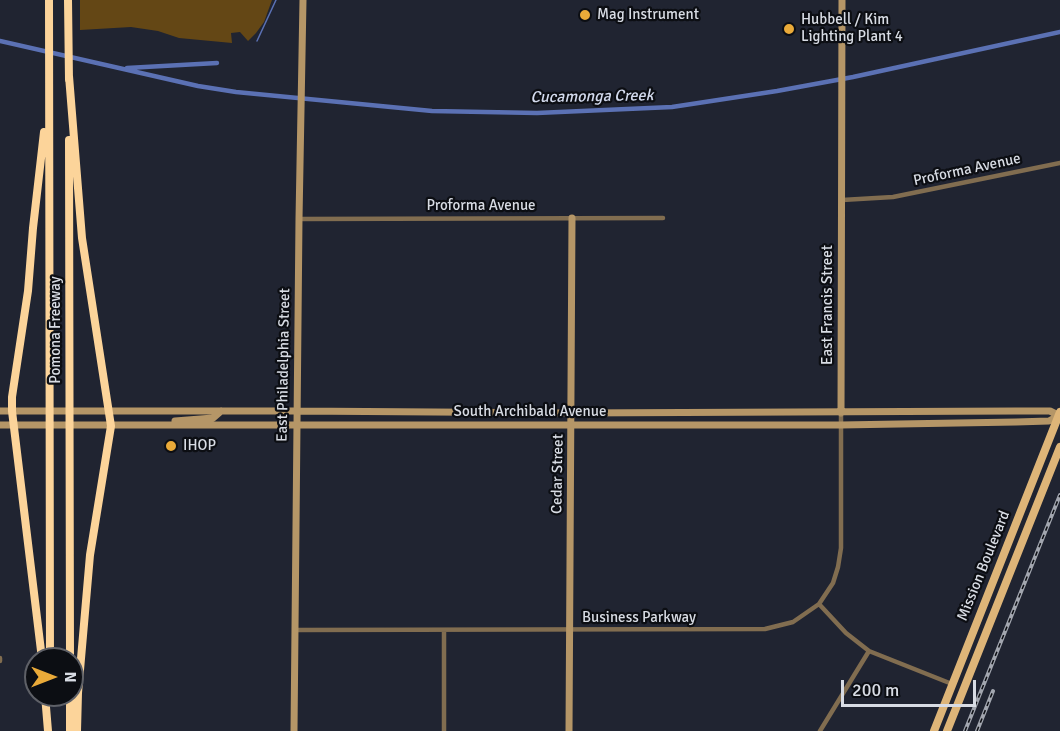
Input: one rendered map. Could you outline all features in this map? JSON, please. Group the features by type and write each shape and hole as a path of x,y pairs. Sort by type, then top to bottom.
{"highway":[{"name":"Pomona Freeway","path":"49,0 50,647"},
{"name":"Pomona Freeway","path":"68,0 70,647"},
{"path":"69,76 82,238 111,426 90,555 78,693 77,731"},
{"path":"40,647 12,426 12,397 28,291 49,93"},
{"path":"46,707 49,731"},
{"path":"49,731 50,707"},
{"path":"70,707 70,731"}],"main road":[{"name":"East Philadelphia Street","path":"294,731 303,0"},
{"name":"East Francis Street","path":"841,413 842,0"},
{"name":"Cedar Street","path":"569,731 572,218"},
{"name":"South Archibald Avenue","path":"0,411 572,413 1050,411 1059,415"},
{"path":"147,426 213,418 220,411"},
{"name":"South Archibald Avenue","path":"0,425 841,425 1049,421 1059,415"},
{"name":"Mission Boulevard","path":"934,731 1059,415"},
{"path":"1039,421 1050,427 1049,440"},
{"name":"Mission Boulevard","path":"947,731 1060,447"}],"street":[{"name":"Proforma Avenue","path":"842,200 893,197 1060,163"},
{"name":"Proforma Avenue","path":"299,219 663,218"},
{"name":"East Francis Street","path":"819,604 833,583 841,548 841,413"},
{"name":"Business Parkway","path":"295,630 765,629 793,622 819,604"},
{"path":"819,604 846,633 869,651 952,684"},
{"path":"444,630 444,731"},
{"path":"820,731 869,651"}],"shaded area":[{"path":"80,0 272,0 264,22 256,33 248,41 240,32 231,33 232,43 179,38 158,31 131,27 80,30"}],"waterway":[{"path":"257,41 276,0"},
{"name":"Cucamonga Creek","path":"0,41 198,86 236,92 432,111 537,113 672,107 777,91 853,77 1060,32"},
{"name":"Cucamonga Creek","path":"127,68 217,63"}],"railway":[{"path":"965,731 1060,495"},
{"path":"977,731 993,691"}],"place":[{"name":"Mag Instrument","path":"585,15"},
{"name":"Hubbell / Kim Lighting Plant 4","path":"789,29"},
{"name":"IHOP","path":"171,446"}]}
